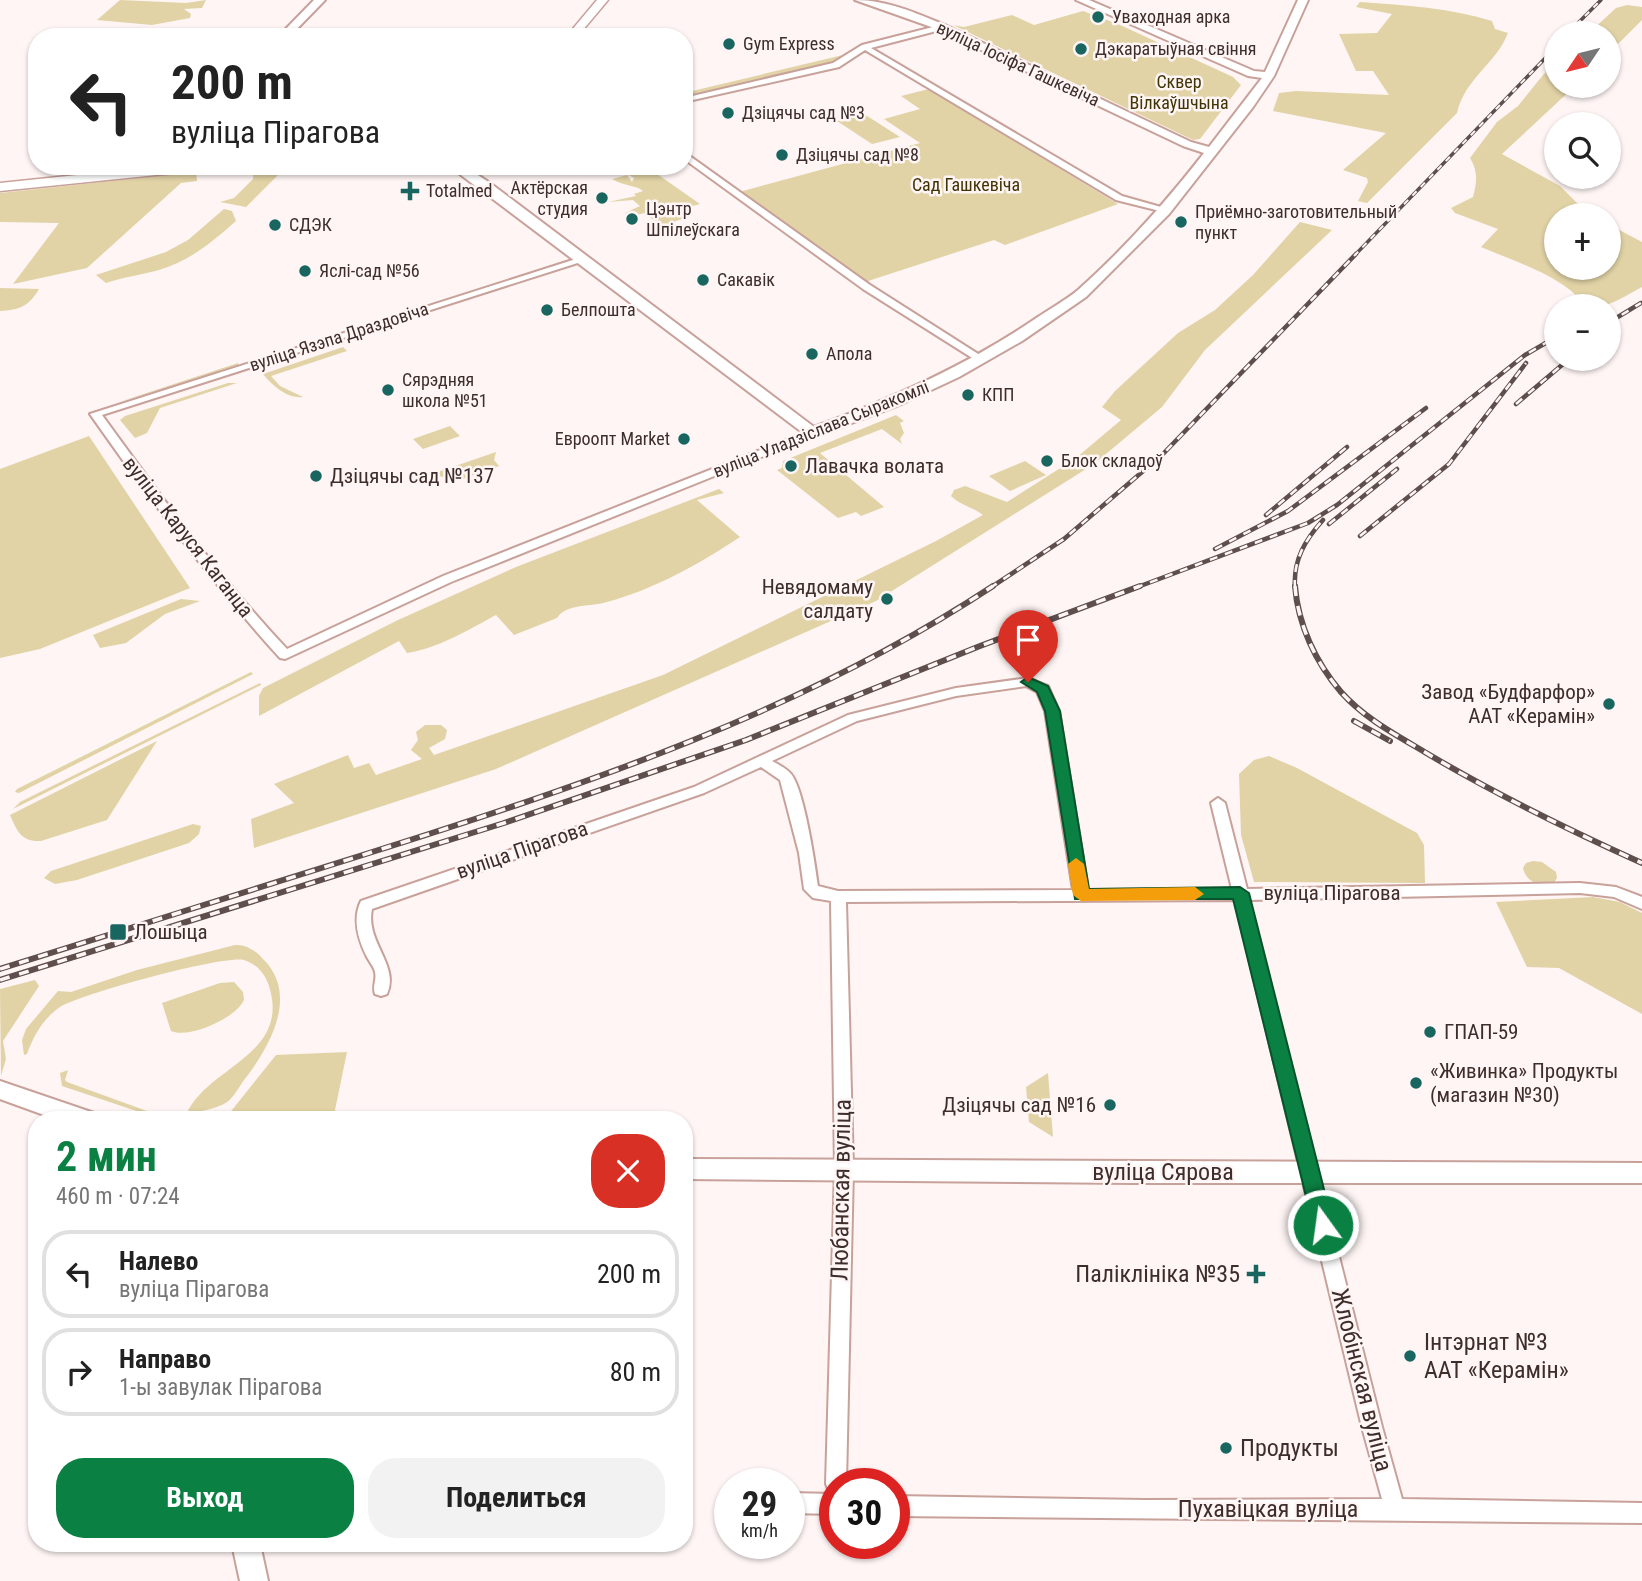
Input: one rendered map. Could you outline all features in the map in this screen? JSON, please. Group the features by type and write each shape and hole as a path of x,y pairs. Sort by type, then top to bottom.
{"main road":[{"path":"579,28 603,0"},
{"path":"591,28 614,0"},
{"path":"0,181 64,175"},
{"path":"0,187 80,175"},
{"path":"248,1552 254,1581"}],"street":[{"name":"вуліца Іосіфа Гашкевіча","path":"860,0 901,11 940,27 1187,144 1212,152"},
{"path":"1081,0 1252,74 1269,76"},
{"name":"вуліца Уладзіслава Сыракомлі","path":"285,656 447,579 892,403 981,359 1081,294 1165,211 1269,76 1303,0"},
{"path":"295,28 323,8"},
{"path":"693,98 841,63 865,47 940,27"},
{"path":"865,47 1119,198 1165,211"},
{"path":"693,162 865,286 981,359"},
{"path":"469,175 812,433"},
{"path":"475,175 486,186"},
{"name":"вуліца Язэпа Драздовіча","path":"95,414 582,260"},
{"name":"вуліца Каруся Каганца","path":"95,414 158,500 285,656"},
{"path":"761,761 853,718 936,697 1019,682 1037,684 1043,689 1052,711 1081,895"},
{"name":"вуліца Пірагова","path":"381,990 383,971 373,957 363,916 366,905 699,790 761,761 786,777 806,853 811,889 818,894 838,897 1357,894 1580,888 1616,892 1642,903"},
{"name":"Жлобінская вуліца","path":"1218,803 1395,1509"},
{"name":"Любанская вуліца","path":"836,1468 844,1168 838,897"},
{"path":"0,1090 58,1111"},
{"path":"0,1104 26,1101"},
{"name":"вуліца Сярова","path":"693,1169 844,1168 1134,1173 1642,1173"},
{"name":"Пухавіцкая вуліца","path":"910,1506 1642,1513"}],"green space":[{"path":"120,0 186,3 206,0 202,8 184,9 191,14 190,18 152,25 97,20"},
{"path":"1360,2 1460,13 1492,21 1495,29 1508,33 1496,54 1473,80 1457,113 1367,203 1358,201 1368,182 1367,178 1343,170 1386,133 1273,111 1279,93 1296,91 1389,95 1373,71 1356,71 1339,34 1377,33 1392,14 1356,7"},
{"path":"1627,5 1642,7 1642,20 1621,41 1621,21 1602,21 1616,8"},
{"name":"Сквер Вілкаўшчына","path":"1083,11 1118,24 1233,77 1241,85 1200,139 1193,140 953,25 964,27 1012,15 1034,25"},
{"path":"843,55 837,63 693,96 693,91"},
{"path":"1543,75 1544,98 1562,98 1544,112 1502,154 1544,177 1544,189 1563,189 1577,203 1544,203 1544,274 1481,247 1498,229 1455,213 1451,208 1473,197 1476,177 1470,158 1497,122 1518,106"},
{"name":"Сад Гашкевіча","path":"929,89 1118,204 1005,245 994,240 865,282 739,192 920,143 884,119 920,109 901,96"},
{"path":"864,114 900,137 872,144 837,121"},
{"path":"147,175 164,175 0,190"},
{"path":"167,175 196,175 197,181 181,183 87,268 13,284 59,223 0,222 0,193"},
{"path":"253,175 278,175 246,207 220,202 234,198 253,179"},
{"path":"627,175 632,182 634,178 629,175 658,175 700,204 685,208 693,215 662,226 644,213 630,217 625,213 640,206 633,200 608,202 636,196 634,194 643,191 612,179"},
{"path":"224,209 232,211 236,221 181,262 106,283 96,275 166,252 188,240"},
{"path":"1300,222 1332,230 1205,350 1162,407 1094,464 876,601 496,769 254,848 251,819 294,803 274,784 348,755 354,768 369,763 376,775 422,759 411,750 418,740 416,732 425,725 441,725 447,730 445,739 429,748 434,755 663,675 936,541 983,515 951,496 954,490 965,486 1007,502 1076,458 1121,420 1102,407 1115,391 1178,333 1215,310 1253,275"},
{"path":"1621,231 1642,242 1642,287 1621,298 1621,294 1574,294 1554,280 1621,280"},
{"path":"0,288 39,289 23,306 0,311"},
{"path":"343,347 347,351 271,376 280,386 303,397 286,394 263,374"},
{"path":"238,363 239,366 231,369 116,403"},
{"path":"228,383 237,383 160,408 147,433 135,438 120,420 125,416"},
{"path":"896,415 904,421 900,423 904,433 900,439 902,444 882,429 820,453 884,507 861,516 856,512 838,518 777,470 782,468 783,461"},
{"path":"450,426 460,436 423,449 413,439"},
{"path":"89,436 190,588 40,649 0,658 0,469"},
{"path":"496,452 494,460 499,466 457,481 432,474"},
{"path":"1025,461 1046,475 1010,491 989,476"},
{"path":"719,489 724,493 697,500 740,537 676,575 625,597 566,610 557,618 514,635 496,615 453,638 419,651 407,653 399,641 259,716 259,696 263,688 398,620 516,567"},
{"path":"181,599 200,601 165,614 126,643 100,648 93,635"},
{"path":"251,672 253,674 19,793 15,792 17,789"},
{"path":"260,683 261,685 13,809 20,802"},
{"path":"157,741 107,820 41,841 29,840 18,831 10,815"},
{"path":"1269,756 1297,768 1417,833 1424,845 1425,883 1254,882 1241,835 1239,774 1254,760"},
{"path":"193,824 201,826 199,834 189,843 77,880 55,884 44,878 51,871"},
{"path":"1542,862 1556,872 1554,883 1539,884 1527,877 1523,868 1526,863"},
{"path":"1593,897 1620,902 1642,913 1642,1014 1559,968 1527,967 1496,902"},
{"path":"235,945 254,951 274,973 280,1005 277,1021 263,1053 230,1100 213,1108 188,1111 196,1098 258,1045 268,1029 273,1010 269,986 260,970 244,960 182,969 73,1001 60,1007 44,1022 24,1055 22,1040 26,1029 58,991 71,992 137,970"},
{"path":"35,980 39,986 3,1041 6,1059 1,1076 0,989"},
{"path":"234,982 243,992 244,1000 232,1014 200,1029 179,1033 171,1031 162,1003 220,983"},
{"path":"347,1052 335,1111 231,1111 276,1055"},
{"path":"68,1070 65,1080 67,1082 147,1111 136,1111 62,1086 60,1073"},
{"path":"1048,1073 1053,1137 1029,1122 1026,1087"}],"railway":[{"path":"1580,21 1601,0"},
{"path":"1354,256 1544,59"},
{"path":"990,588 1064,539 1163,454 1356,254"},
{"path":"1621,315 1641,303"},
{"path":"1135,588 1308,523 1337,505 1525,355 1544,344"},
{"path":"1360,536 1449,464 1526,363"},
{"path":"1516,404 1555,371"},
{"path":"1215,549 1288,511 1426,408"},
{"path":"1266,515 1347,447"},
{"path":"1329,524 1397,469"},
{"path":"1295,586 1298,559 1323,520"},
{"path":"0,969 450,827 611,772 769,708 845,671 920,631 993,586"},
{"path":"0,980 504,823 746,740 980,646 1140,586"},
{"path":"1295,586 1304,629 1316,656 1341,692 1371,719 1480,784 1642,863"},
{"path":"1354,721 1390,741"}],"slow traffic":[{"path":"1076,864 1081,895 1195,894"}],"place":[{"name":"Уваходная арка","path":"1098,17"},
{"name":"Gym Express","path":"729,44"},
{"name":"Дэкаратыўная свіння","path":"1081,49"},
{"name":"Дзіцячы сад №3","path":"728,113"},
{"name":"Дзіцячы сад №8","path":"782,155"},
{"name":"Totalmed","path":"410,191"},
{"name":"Актёрская студия","path":"602,198"},
{"name":"Цэнтр Шпілеўскага","path":"632,219"},
{"name":"Приёмно-заготовительный пункт","path":"1181,222"},
{"name":"СДЭК","path":"275,225"},
{"name":"Яслі-сад №56","path":"305,271"},
{"name":"Сакавік","path":"703,280"},
{"name":"Белпошта","path":"547,310"},
{"name":"Апола","path":"812,354"},
{"name":"Сярэдняя школа №51","path":"388,390"},
{"name":"КПП","path":"968,395"},
{"name":"Евроопт Market","path":"684,439"},
{"name":"Блок складоў","path":"1047,461"},
{"name":"Лавачка волата","path":"791,466"},
{"name":"Дзіцячы сад №137","path":"316,476"},
{"name":"Невядомаму салдату","path":"887,599"},
{"name":"Завод «Будфарфор» ААТ «Керамін»","path":"1609,704"},
{"name":"Лошыца","path":"118,932"},
{"name":"ГПАП-59","path":"1430,1032"},
{"name":"«Живинка» Продукты (магазин №30)","path":"1416,1083"},
{"name":"Дзіцячы сад №16","path":"1110,1105"},
{"name":"Паліклініка №35","path":"1256,1274"},
{"name":"Інтэрнат №3 ААТ «Керамін»","path":"1410,1356"},
{"name":"Продукты","path":"1226,1448"}],"route":[{"path":"1028,682 1043,689 1052,711 1081,895 1240,893 1323,1225"}]}
